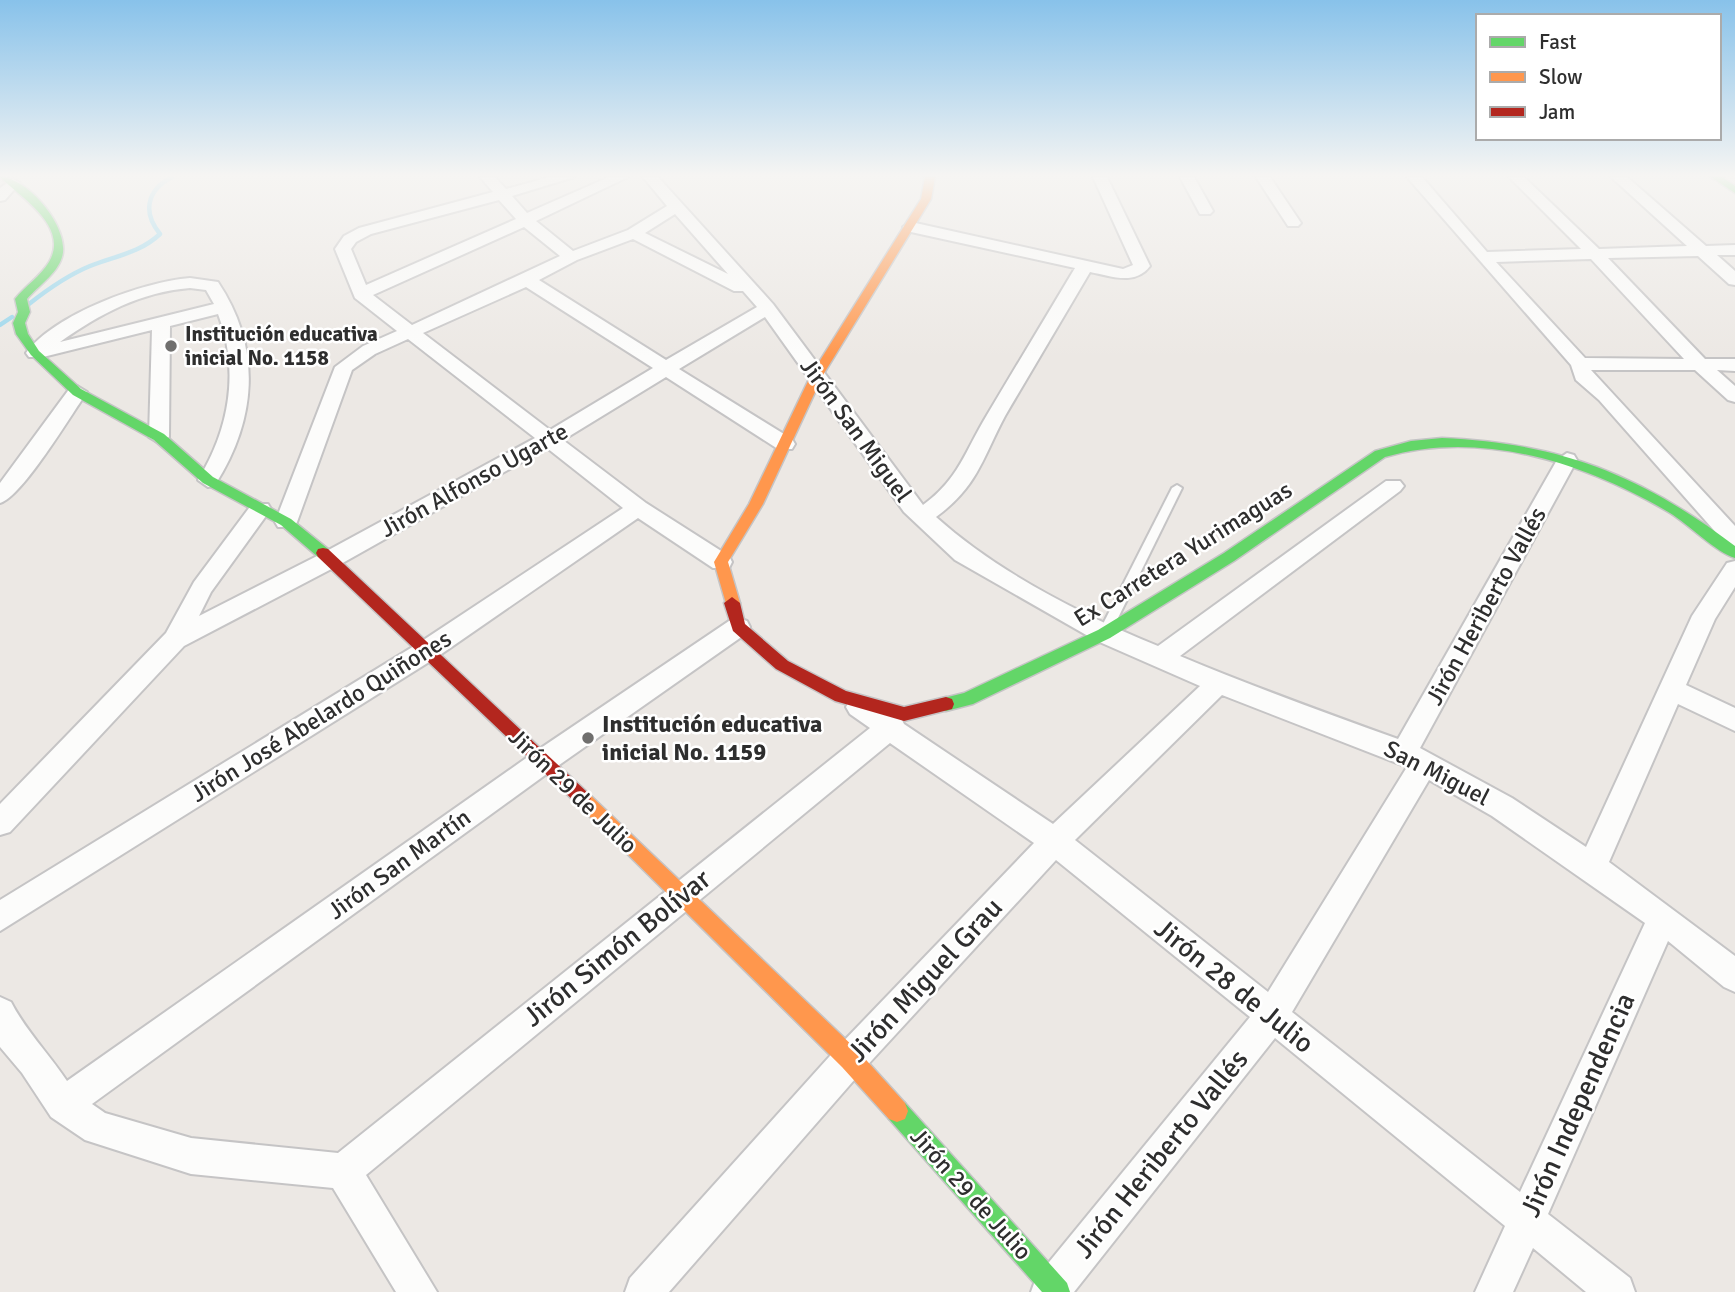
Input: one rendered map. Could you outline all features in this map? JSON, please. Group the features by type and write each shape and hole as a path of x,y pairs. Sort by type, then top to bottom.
{"street":[{"name":"Jirón 29 de Julio","path":"56,237 59,246 57,258 21,299 24,312 19,323 22,334 35,353 77,392 159,437 192,463 208,480 286,522 331,559 683,894 850,1059 1054,1290"},
{"path":"353,237 343,249 361,293 638,508 721,562 738,626"},
{"path":"361,293 487,237"},
{"path":"547,237 571,257"},
{"path":"286,522 344,367 369,350 527,281 571,257 623,237"},
{"path":"642,237 760,301"},
{"name":"Jirón San Miguel","path":"703,237 760,301 922,516 963,554 1104,634"},
{"path":"721,562 756,504 817,375 904,237"},
{"path":"957,237 1123,274 1136,272 1142,266 1128,237"},
{"path":"1466,237 1580,364 1583,376 1606,396 1735,541"},
{"path":"1578,237 1700,365 1735,396"},
{"path":"1687,237 1708,253 1735,280"},
{"path":"1483,257 1708,253 1735,250"},
{"path":"922,516 951,495 969,471 993,419 1085,266"},
{"path":"35,353 65,329 97,312 171,282 194,281 212,286 225,307 236,350 236,416 227,450 208,480"},
{"path":"527,281 668,367 785,444"},
{"name":"Jirón Alfonso Ugarte","path":"175,639 331,559 549,439 668,367 760,301"},
{"path":"35,353 225,307"},
{"path":"159,437 161,324"},
{"path":"1580,364 1735,365"},
{"path":"0,496 23,472 37,445 77,392"},
{"name":"Ex Carretera Yurimaguas","path":"738,626 782,665 841,696 886,711 905,714 967,699 1104,634 1229,557 1380,454 1411,445 1474,442 1519,448 1567,460 1642,490 1686,516 1735,552"},
{"name":"Jirón Heriberto Vallés","path":"1054,1290 1271,1017 1414,758 1567,460"},
{"path":"1160,658 1393,486"},
{"name":"Jirón José Abelardo Quiñones","path":"0,917 428,650 638,508"},
{"path":"0,823 175,639 202,589 260,509"},
{"path":"1592,867 1704,616 1735,569"},
{"name":"Jirón San Martín","path":"63,1105 542,762 738,626"},
{"name":"San Miguel","path":"1104,634 1221,681 1259,700 1414,758 1502,807 1592,867 1735,976"},
{"name":"Jirón Miguel Grau","path":"643,1292 850,1059 1055,841 1221,681"},
{"path":"1671,690 1735,720"},
{"name":"Jirón 28 de Julio","path":"841,696 892,726 1055,841 1616,1292"},
{"name":"Jirón Simón Bolívar","path":"343,1171 892,726"},
{"name":"Jirón Independencia","path":"1494,1292 1662,918"},
{"path":"0,1013 11,1035 34,1061 63,1105 97,1128 191,1156 343,1171 418,1292"}],"lane":[{"path":"1104,634 1177,488"}],"waterway":[{"path":"29,304 74,274 136,250 156,237"},
{"path":"0,325 12,317"}],"traffic: fast":[{"path":"58,237 57,257 21,299 24,312 19,323 22,334 35,353 77,392 159,437 208,480 286,522 323,553"},
{"path":"946,704 967,699 1104,634 1229,557 1380,454 1411,445 1442,442 1493,444 1567,460 1642,490 1686,516 1735,553"},
{"path":"897,1111 1058,1292"}],"traffic: slow":[{"path":"732,603 721,562 756,504 817,375 902,237"},
{"path":"582,798 850,1059 897,1111"}],"traffic: jam":[{"path":"323,553 582,798"},
{"path":"732,603 738,627 782,665 841,696 904,714 946,704"}],"place":[{"name":"Institución educativa inicial No. 1158","path":"171,346"},
{"name":"Institución educativa inicial No. 1159","path":"588,738"}]}
